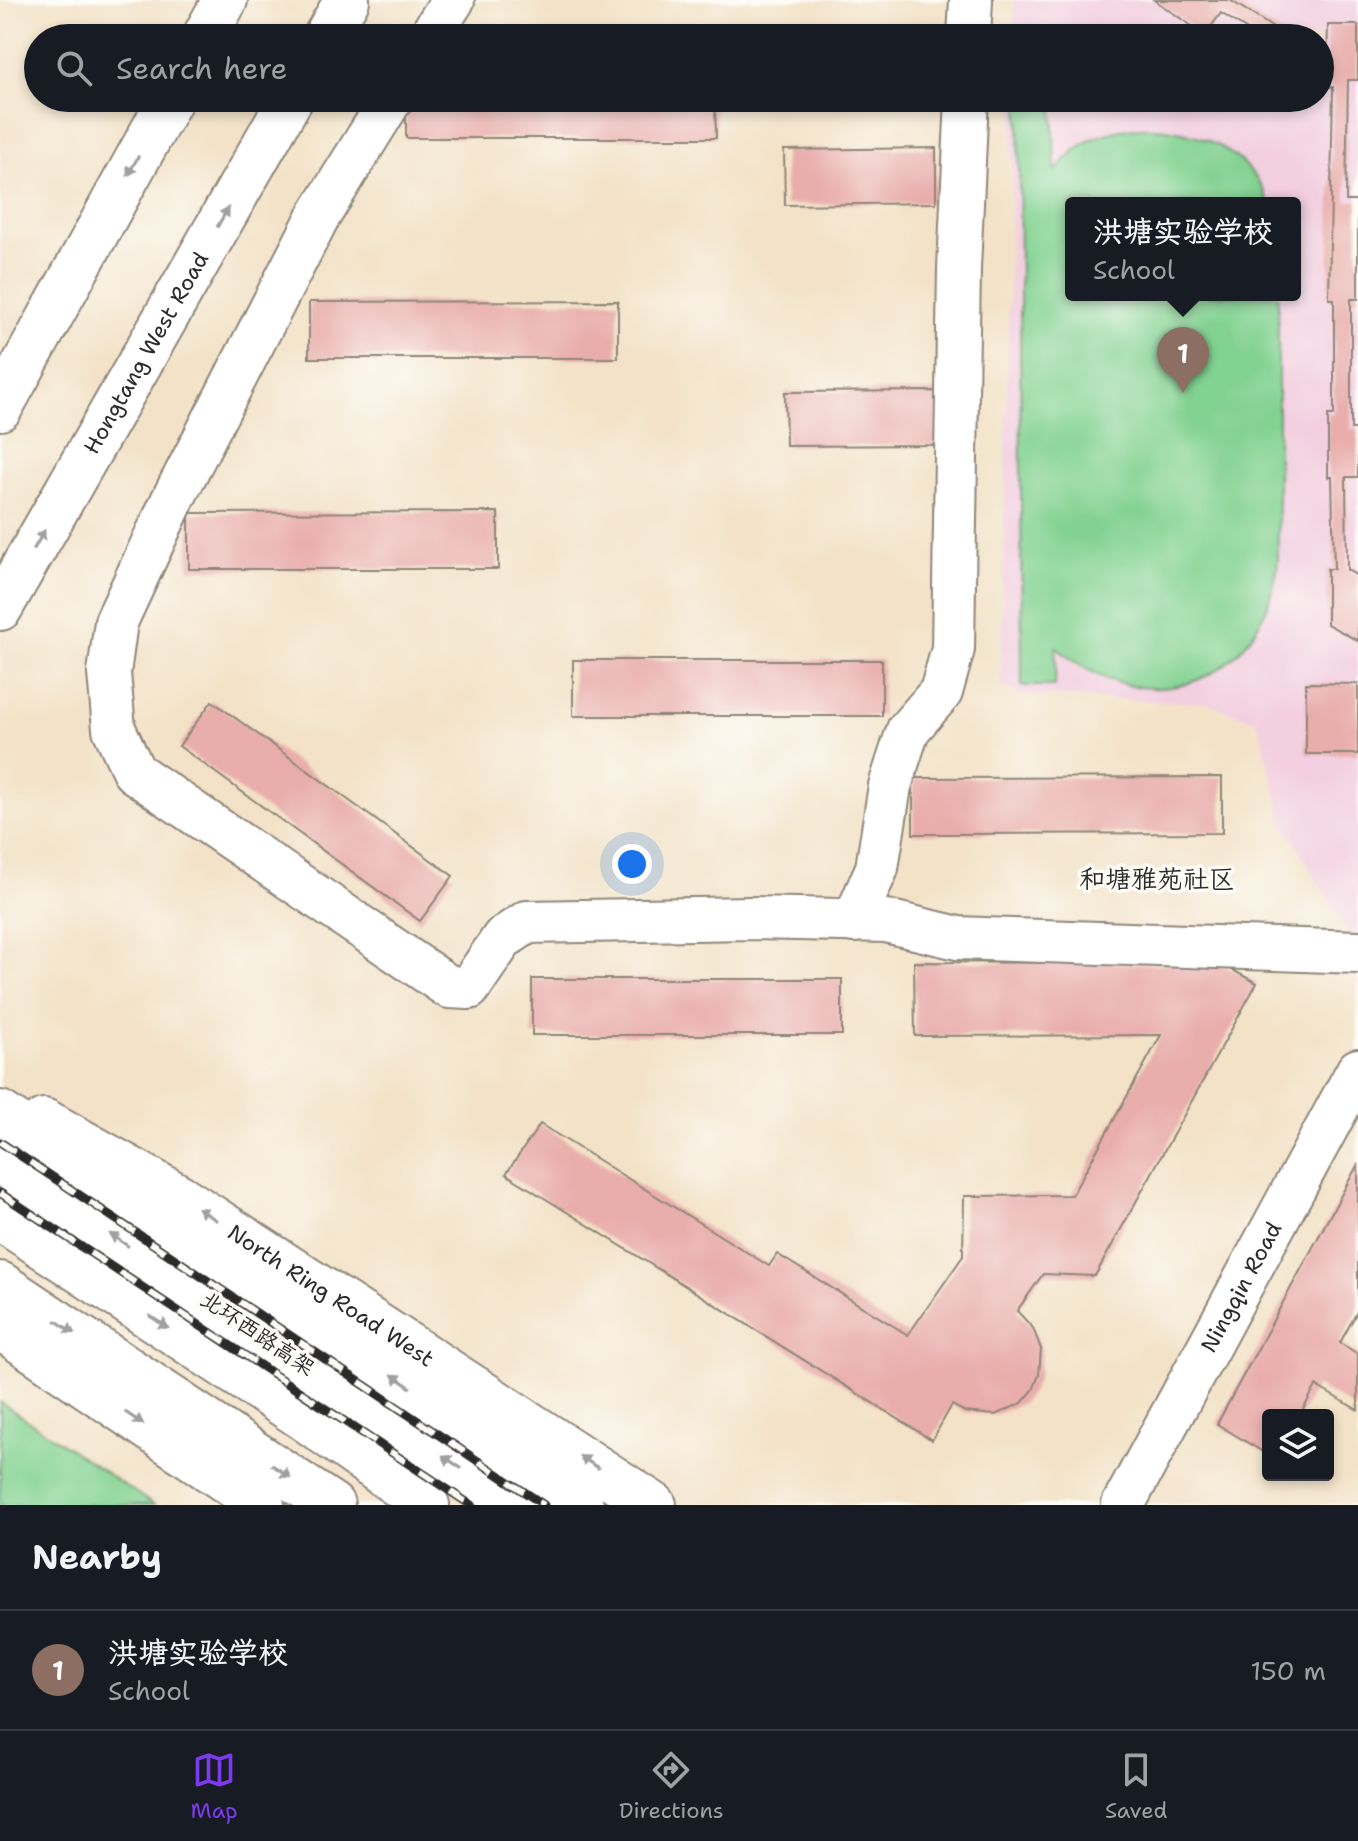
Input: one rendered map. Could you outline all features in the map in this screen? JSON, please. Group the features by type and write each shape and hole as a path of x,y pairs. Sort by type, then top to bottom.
{"main road":[{"path":"212,24 225,0"},
{"path":"333,24 347,0"},
{"path":"0,408 163,112"},
{"name":"Hongtang West Road","path":"0,608 283,112"},
{"name":"North Ring Road West","path":"0,1097 180,1197 654,1505"},
{"path":"0,1113 303,1314 581,1505"},
{"name":"北环西路高架","path":"0,1161 517,1505"},
{"name":"北环西路高架","path":"0,1218 301,1416 427,1505"},
{"path":"0,1284 332,1505"},
{"path":"0,1327 262,1505"}],"street":[{"path":"438,24 453,0"},
{"path":"970,24 971,0"},
{"path":"383,112 317,219 174,497 116,622 109,673 114,729 134,772 449,987 469,988 503,938 527,922 751,918 886,921 958,938 1358,952"},
{"path":"854,921 877,868 890,786 908,730 941,692 953,649 959,284 966,112"},
{"name":"Ningqin Road","path":"1123,1505 1358,1070"}],"shaded area":[{"path":"1014,0 1358,0 1358,932 1353,941 1283,822 1258,722 1206,703 1021,695 1001,687 1013,112 1334,112 1334,24 1014,24"}],"green space":[{"path":"1019,112 1053,112 1055,171 1086,142 1116,131 1169,129 1195,135 1219,146 1240,161 1257,180 1266,197 1065,197 1065,301 1278,301 1278,562 1268,604 1250,638 1225,664 1196,681 1163,688 1127,685 1091,672 1056,647 1055,686 1022,686"},
{"path":"0,1402 154,1505 0,1505"}],"building":[{"path":"1154,0 1230,0 1267,24 1238,24 1221,13 1213,24 1189,24"},
{"path":"1334,25 1358,25 1358,80 1348,80 1346,201 1358,201 1358,299 1351,299 1351,429 1358,429 1358,477 1346,477 1347,570 1358,576 1358,641 1327,624 1327,569 1334,569 1332,477 1328,477 1328,415 1334,415 1334,299 1329,299"},
{"path":"406,112 715,112 716,138 406,138"},
{"path":"936,148 936,203 785,205 784,150"},
{"path":"618,301 618,358 309,358 309,302"},
{"path":"937,391 937,445 786,446 785,392"},
{"path":"498,512 498,569 189,569 189,513"},
{"path":"573,660 882,660 882,716 573,716"},
{"path":"1306,683 1358,684 1358,754 1306,754"},
{"path":"212,701 453,876 420,921 179,746"},
{"path":"1222,777 1222,833 913,834 913,778"},
{"path":"914,962 1221,964 1257,983 1095,1276 1043,1274 1017,1311 1033,1328 1041,1349 1039,1375 1033,1390 1022,1403 995,1415 965,1412 952,1405 932,1440 506,1174 540,1124 769,1266 777,1254 908,1335 963,1256 964,1196 1072,1195 1161,1035 915,1036"},
{"path":"532,979 842,979 842,1035 532,1035"},
{"path":"1358,1164 1358,1310 1340,1343 1358,1354 1358,1410 1316,1386 1303,1409 1262,1409 1262,1451 1217,1424"}],"railway":[{"path":"0,1142 544,1505"},
{"path":"0,1193 471,1505"}],"place":[{"name":"洪塘实验学校","path":"1183,393"}],"district":[{"name":"和塘雅苑社区","path":"1157,879"}]}
